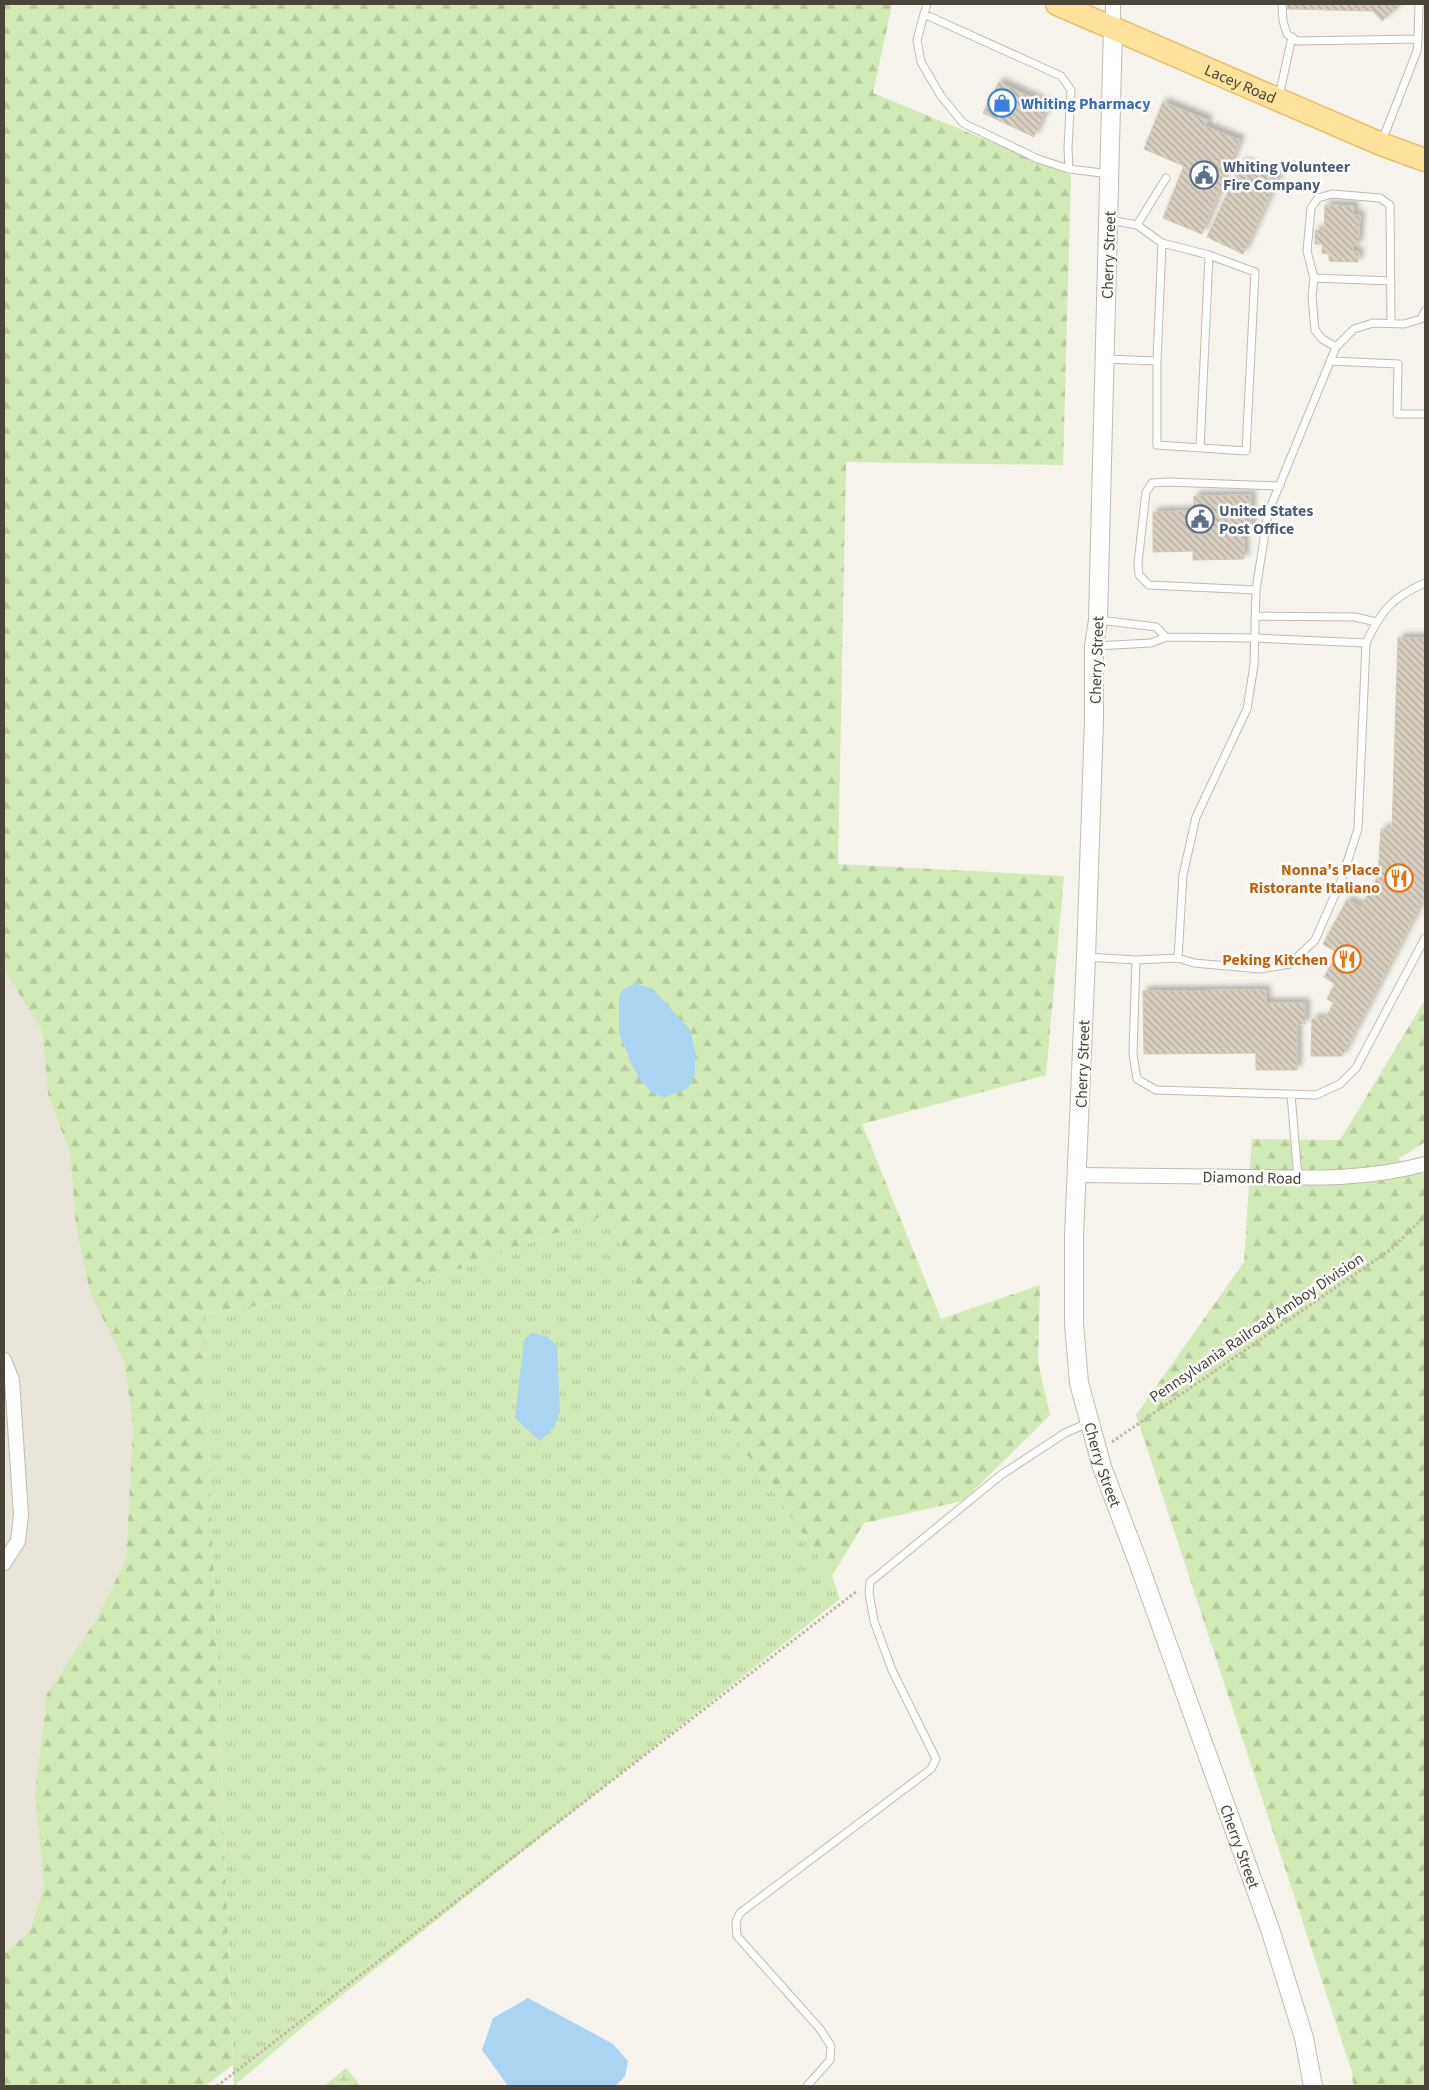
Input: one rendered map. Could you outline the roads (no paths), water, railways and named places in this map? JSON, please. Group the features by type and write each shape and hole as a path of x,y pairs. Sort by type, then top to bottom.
{"main road":[{"name":"Lacey Road","path":"1058,4 1381,144 1425,160"}],"street":[{"name":"Cherry Street","path":"1113,4 1098,620 1094,646 1094,720 1086,957 1074,1235 1074,1324 1079,1383 1098,1454 1270,1929 1304,2038 1313,2086"},
{"name":"Diamond Road","path":"1078,1175 1298,1178 1373,1175 1425,1164"},
{"path":"4,1360 12,1380 21,1515 18,1541 4,1563"}],"lane":[{"path":"927,4 917,40 921,62 941,96 962,123 1038,159 1069,169 1110,174"},
{"path":"1282,4 1283,21 1287,34 1297,41 1418,39"},
{"path":"1381,144 1417,51 1419,4"},
{"path":"924,14 1061,76 1071,90 1068,148 1069,169"},
{"path":"1278,99 1292,37"},
{"path":"1137,225 1166,178"},
{"path":"1336,347 1322,339 1315,330 1312,297 1314,278 1307,251 1311,208 1318,198 1332,194 1380,198 1390,205 1391,323"},
{"path":"1108,220 1137,225 1162,243 1209,256 1254,272 1246,451 1157,445 1157,361 1162,243"},
{"path":"1200,448 1209,256"},
{"path":"1314,278 1391,281"},
{"path":"1178,958 1183,875 1196,817 1247,709 1254,664 1256,590 1268,512 1336,347 1354,329 1374,323 1404,324 1423,319 1425,311"},
{"path":"1105,358 1157,361"},
{"path":"1330,362 1398,364 1397,414 1425,414"},
{"path":"1256,590 1149,585 1139,575 1138,563 1146,492 1152,483 1168,482 1280,486"},
{"path":"1086,957 1136,960 1178,958 1194,963 1260,969 1290,964 1315,940 1342,881 1358,829 1366,643 1376,622 1389,604 1425,583"},
{"path":"1255,616 1355,617 1376,622"},
{"path":"1098,620 1156,627 1166,638"},
{"path":"1094,646 1151,644 1166,638 1255,638 1366,643"},
{"path":"1136,960 1133,1054 1137,1079 1156,1090 1316,1095 1340,1084 1356,1068 1425,938"},
{"path":"1291,1094 1298,1178"},
{"path":"807,2086 830,2060 831,2046 820,2030 737,1936 736,1922 740,1912 931,1768 936,1759 892,1670 874,1621 869,1593 870,1582 1000,1474 1065,1433 1088,1422"}],"water":[{"path":"635,983 653,989 690,1030 695,1049 695,1069 694,1079 687,1089 665,1097 654,1094 640,1080 632,1065 619,1033 619,998 622,990"},
{"path":"531,1333 547,1336 557,1346 560,1411 555,1426 540,1441 515,1418 524,1340"},
{"path":"528,1998 613,2044 628,2061 625,2076 616,2086 508,2086 482,2050 493,2018"}],"place":[{"name":"Whiting Pharmacy","path":"1002,103"},
{"name":"Whiting Volunteer Fire Company","path":"1204,175"},
{"name":"United States Post Office","path":"1200,519"},
{"name":"Nonna's Place Ristorante Italiano","path":"1399,878"},
{"name":"Peking Kitchen","path":"1347,959"}]}
